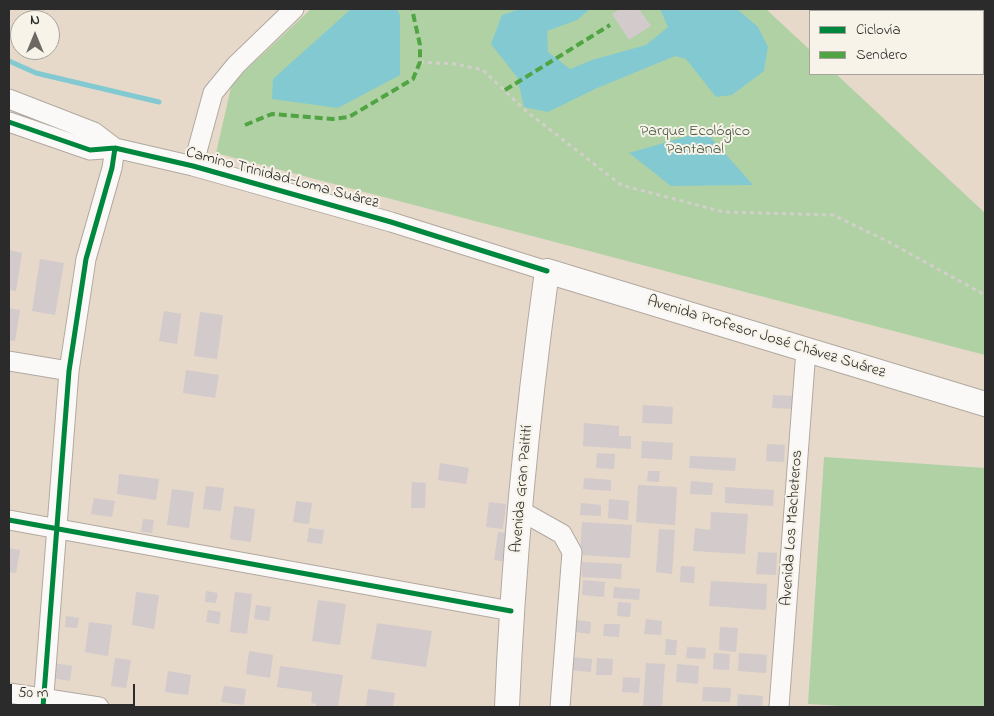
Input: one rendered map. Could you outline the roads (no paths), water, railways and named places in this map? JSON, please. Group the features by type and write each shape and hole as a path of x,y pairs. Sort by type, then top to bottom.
{"main road":[{"name":"Avenida Profesor José Chávez Suárez","path":"547,271 985,404"},
{"name":"Avenida Gran Paitití","path":"507,707 511,611 533,371 547,271"}],"street":[{"path":"193,166 213,93 236,65 294,9"},
{"name":"Camino Trinidad-Loma Suárez","path":"9,100 94,132 115,148"},
{"name":"Camino Trinidad-Loma Suárez","path":"9,122 90,150 115,148 193,166 391,222 547,271"},
{"path":"43,703 69,371 86,259 112,168 115,148"},
{"name":"Avenida Los Macheteros","path":"779,707 806,350"},
{"path":"9,361 69,371"},
{"path":"521,511 562,534 572,552 560,707"},
{"path":"9,520 511,611"},
{"path":"9,693 43,703 99,707"}],"water":[{"path":"351,9 397,9 400,15 400,75 338,108 272,99 273,79"},
{"path":"520,9 590,9 577,20 547,31 548,52 570,69 592,60 646,45 668,27 660,9 737,9 758,27 768,47 764,71 732,95 716,97 686,59 675,56 595,89 548,112 524,107 517,77 491,44 502,15"},
{"path":"705,131 753,185 671,186 629,153"}],"waterway":[{"path":"9,61 36,73 159,102"}],"park label":[{"name":"Parque Ecológico Pantanal","path":"695,141"}]}
